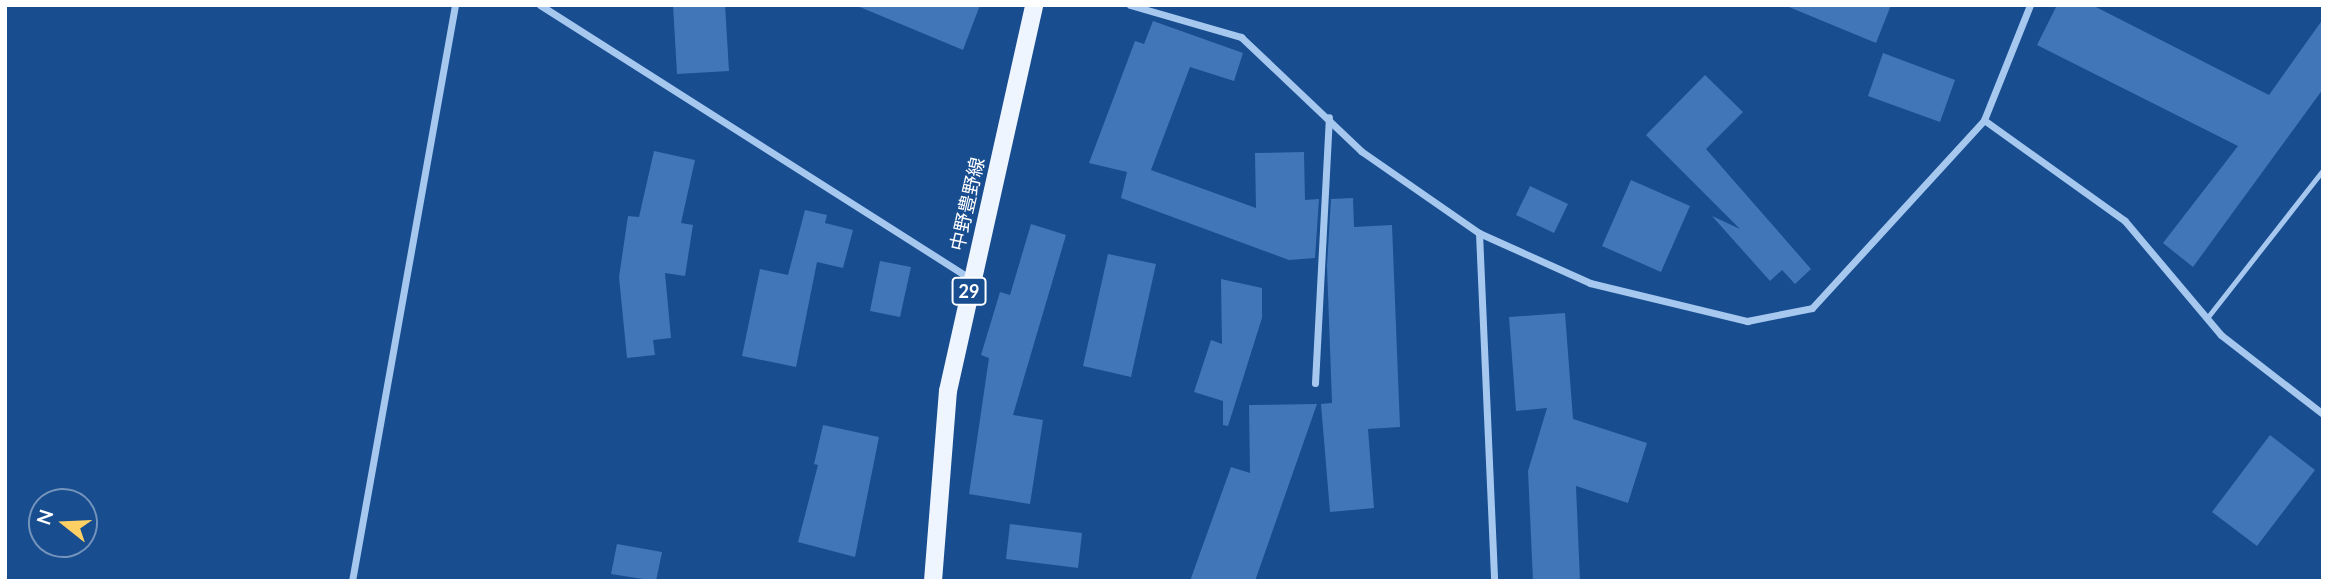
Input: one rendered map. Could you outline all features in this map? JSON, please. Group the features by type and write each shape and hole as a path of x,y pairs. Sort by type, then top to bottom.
{"main road":[{"name":"中野豊野線","path":"933,581 948,391 1034,5"}],"street":[{"path":"352,581 455,5"},
{"path":"540,5 971,279"},
{"path":"1130,5 1241,37 1329,117 1361,151 1479,233 1590,282 1746,321 1812,308 1984,120 2030,5"},
{"path":"1315,383 1329,117"},
{"path":"1984,120 2126,221 2221,335 2323,414"},
{"path":"1479,233 1494,581"}],"lane":[{"path":"2207,318 2323,170"}],"building":[{"path":"673,5 725,5 729,71 677,74"},
{"path":"855,5 980,5 963,50"},
{"path":"1784,5 1891,5 1876,43"},
{"path":"2057,5 2092,5 2269,95 2323,19 2323,89 2193,267 2163,243 2238,146 2037,45"},
{"path":"1153,21 1243,53 1234,81 1190,67 1151,170 1256,208 1255,153 1304,152 1305,200 1319,199 1315,258 1289,260 1121,198 1127,172 1089,163 1135,41 1144,44"},
{"path":"1883,53 1955,80 1940,122 1868,96"},
{"path":"1705,75 1743,112 1706,149 1811,269 1795,284 1782,270 1770,281 1712,216 1740,229 1646,135"},
{"path":"654,151 695,160 681,223 693,225 685,276 665,273 671,338 653,340 655,355 627,358 619,277 628,216 639,217"},
{"path":"1631,180 1690,206 1661,272 1602,246"},
{"path":"1530,186 1568,204 1554,233 1516,215"},
{"path":"1353,198 1354,227 1392,225 1400,427 1368,429 1374,508 1330,512 1321,404 1332,403 1327,266 1331,199"},
{"path":"805,210 827,215 825,223 853,230 843,268 817,262 796,367 742,356 760,269 788,275"},
{"path":"1031,224 1066,235 1013,415 1043,420 1030,504 969,494 989,358 981,355 1000,292 1010,295"},
{"path":"1108,254 1156,264 1131,377 1083,366"},
{"path":"880,261 911,267 900,317 870,311"},
{"path":"1221,279 1262,288 1262,318 1228,426 1223,425 1223,401 1194,392 1211,340 1222,344"},
{"path":"1565,313 1573,419 1647,443 1628,503 1576,486 1580,581 1533,581 1528,471 1547,408 1516,411 1509,317"},
{"path":"1317,404 1255,581 1190,581 1231,467 1250,473 1249,405"},
{"path":"823,425 879,437 855,557 798,542 818,465 814,464"},
{"path":"2270,435 2315,470 2257,546 2212,512"},
{"path":"1010,524 1082,533 1078,568 1006,559"},
{"path":"617,544 662,552 656,581 611,574"}]}
